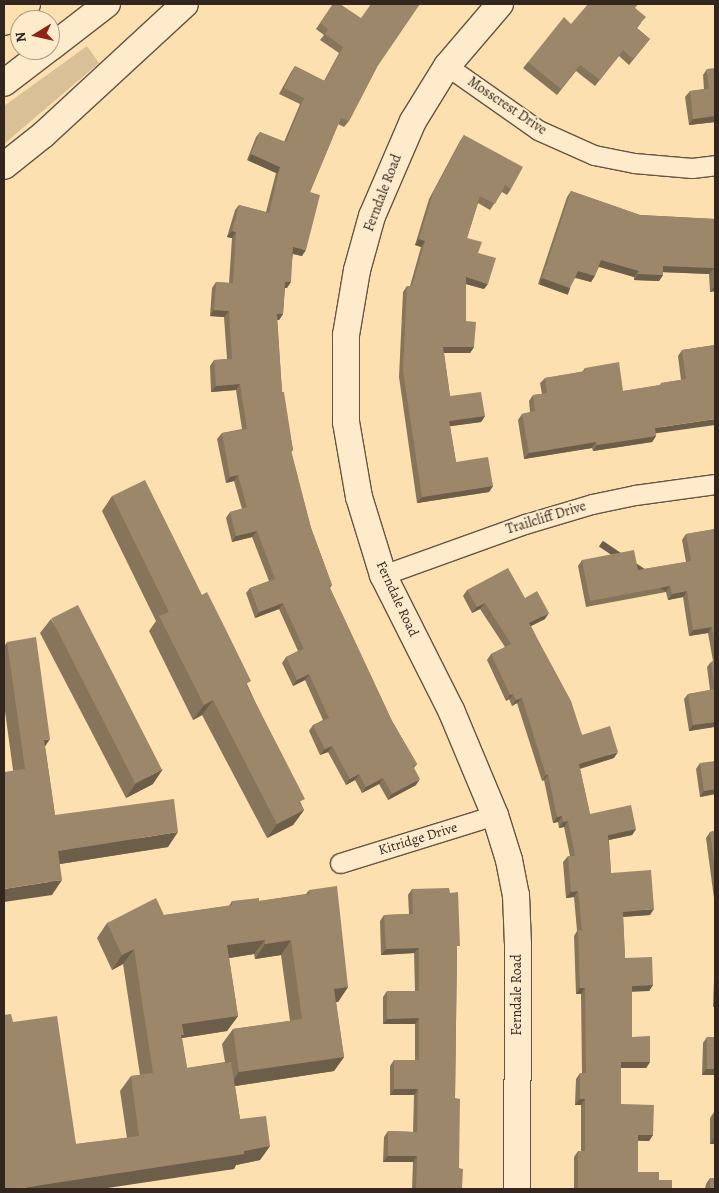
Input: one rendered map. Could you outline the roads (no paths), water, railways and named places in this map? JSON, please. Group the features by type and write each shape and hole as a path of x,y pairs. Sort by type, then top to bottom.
{"highway":[{"path":"4,21 26,4"}],"street":[{"path":"60,40 107,4"},
{"path":"4,166 43,135 185,4"},
{"name":"Ferndale Road","path":"500,4 447,66 413,121 372,216 357,270 346,335 346,422 359,497 383,575 451,710 495,815 509,860 516,895 517,1189"},
{"path":"4,84 34,60"},
{"name":"Mosscrest Drive","path":"447,66 538,130 594,155 634,163 692,168 715,165"},
{"name":"Trailcliff Drive","path":"383,575 524,524 592,504 636,495 715,484"},
{"name":"Kitridge Drive","path":"340,863 495,815"}]}
